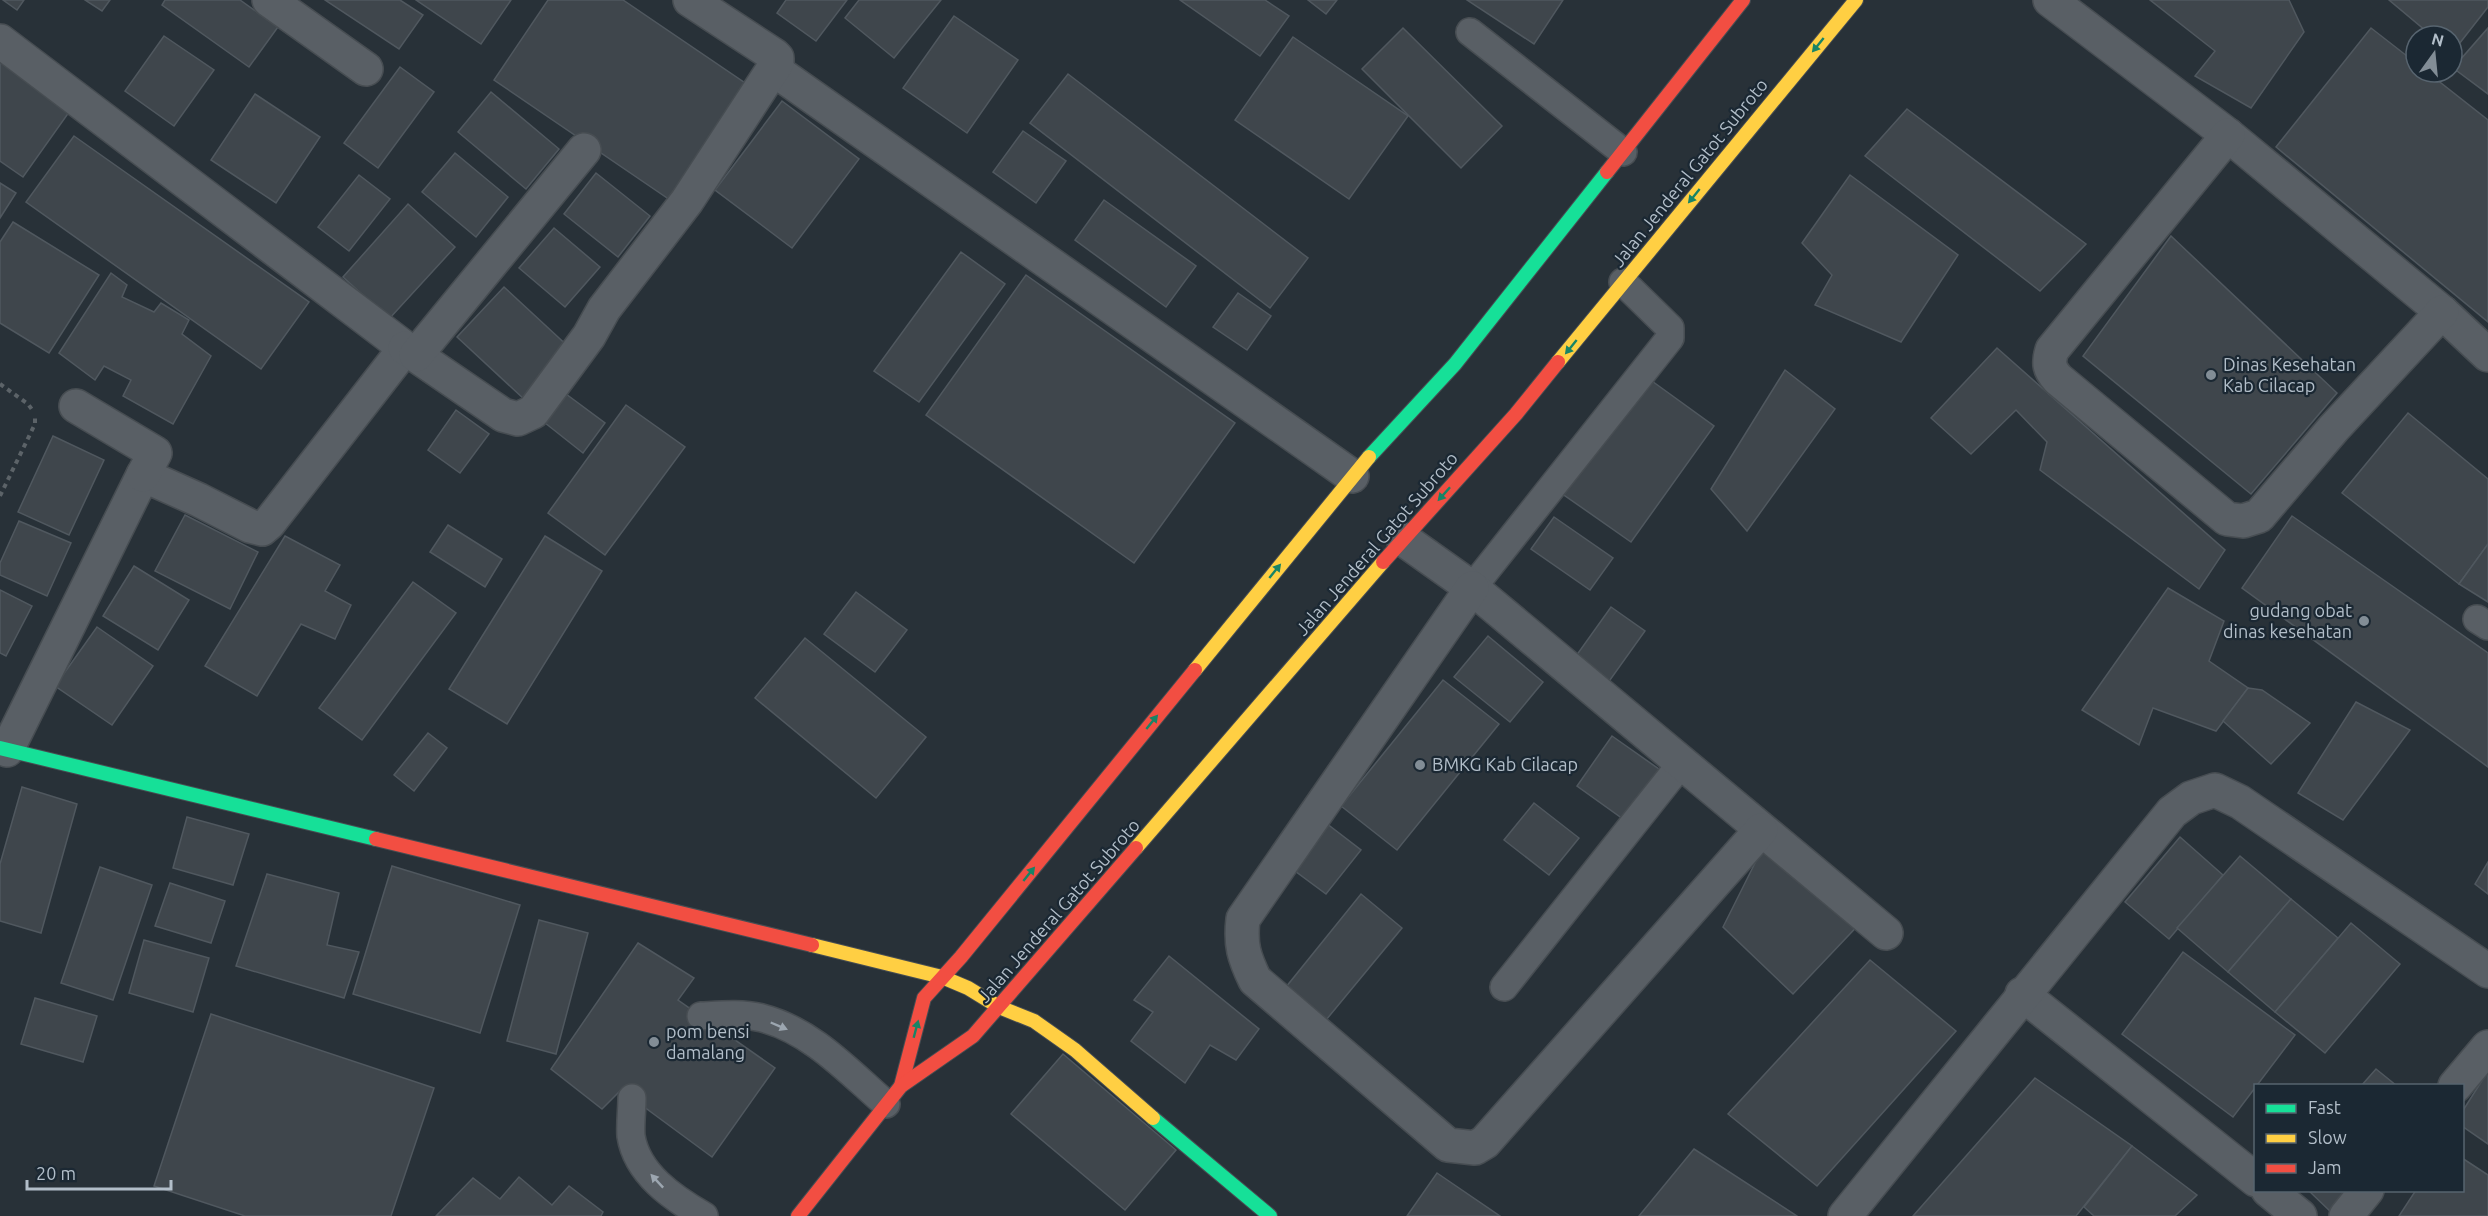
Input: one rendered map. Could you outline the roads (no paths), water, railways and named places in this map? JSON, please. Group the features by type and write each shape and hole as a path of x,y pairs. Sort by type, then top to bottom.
{"main road":[{"name":"Jalan Jenderal Gatot Subroto","path":"893,1095 924,998 968,948 1352,476 1455,364 1743,0"},
{"name":"Jalan Jenderal Gatot Subroto","path":"798,1216 893,1095 973,1036 999,1007 1403,539 1516,414 1856,0"},
{"path":"3,749 942,977 968,988 999,1007 1034,1021 1075,1050 1194,1155 1270,1216"}],"street":[{"path":"269,0 366,69"},
{"path":"0,41 411,351 503,415 518,419 533,412 589,336 604,309 687,201 773,69 777,58 774,55 690,0"},
{"path":"2049,0 2228,135 2442,312 2488,356"},
{"path":"773,69 1352,476"},
{"path":"2228,135 2052,350 2048,361 2050,371 2058,379 2227,519 2243,521 2259,516 2334,428 2442,312"},
{"path":"143,476 200,500 250,526 262,529 584,150"},
{"path":"3,749 155,453 76,406"},
{"path":"1403,539 1472,588 1886,933"},
{"path":"1472,588 1243,919 1241,935 1243,954 1254,980 1448,1145 1475,1148 1485,1142 1761,830"},
{"path":"1845,1216 2022,994 2172,812 2191,798 2215,790 2240,802 2488,971"},
{"path":"2022,994 2254,1178"},
{"path":"2457,1084 2488,1047"},
{"path":"2269,1192 2300,1216"},
{"path":"2346,1216 2366,1192"}],"lane":[{"path":"1470,33 1623,152"},
{"path":"1472,588 1670,338 1670,328 1623,282"},
{"path":"1504,987 1681,764"},
{"path":"701,1016 735,1015 762,1018 812,1040 893,1095"},
{"path":"632,1098 631,1136 640,1162 674,1199 704,1216"}],"place":[{"name":"Dinas Kesehatan Kab Cilacap","path":"2211,375"},
{"name":"gudang obat dinas kesehatan","path":"2364,621"},
{"name":"BMKG Kab Cilacap","path":"1420,765"},
{"name":"pom bensi damalang","path":"654,1042"}]}
